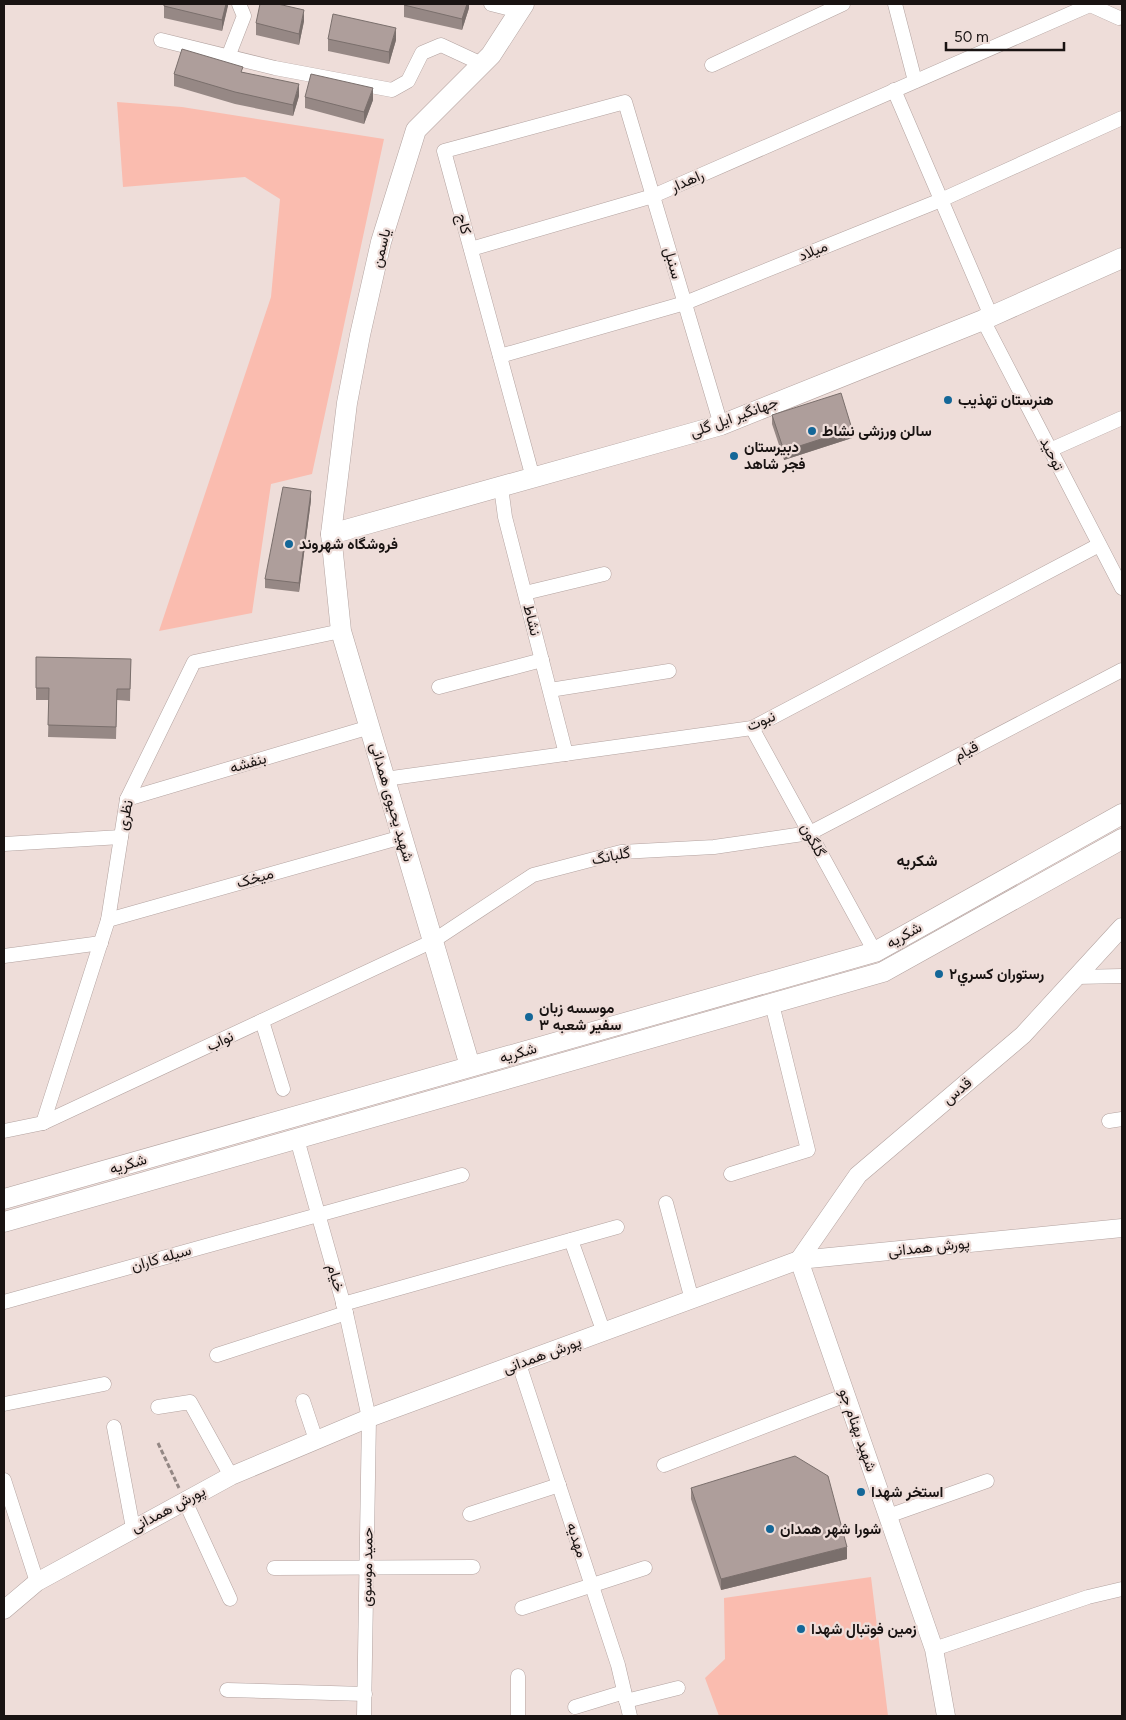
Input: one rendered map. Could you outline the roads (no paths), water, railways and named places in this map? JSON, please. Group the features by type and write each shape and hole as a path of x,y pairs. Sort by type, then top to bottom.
{"main road":[{"name":"یاسمن","path":"332,534 347,403 360,335 381,242 416,130 491,55 521,7"},
{"name":"جهانگیر ایل گلی","path":"332,534 721,424 987,318 1122,258"},
{"name":"شهید یحیوی همدانی","path":"332,534 341,631 470,1066"},
{"name":"شکریه","path":"4,1199 875,952 1122,814"},
{"name":"شکریه","path":"4,1222 883,972 1122,840"}],"street":[{"path":"228,56 244,16 239,4"},
{"path":"491,4 521,7"},
{"path":"712,65 843,4"},
{"path":"895,4 915,81"},
{"path":"1089,4 1121,20"},
{"name":"راهدار","path":"471,249 653,196 1089,4"},
{"path":"161,40 350,83 392,90 408,81 422,54 441,45 482,64"},
{"name":"توحید","path":"894,90 941,200 987,318 1050,450 1122,588"},
{"name":"سنبل","path":"625,102 721,424"},
{"name":"کاج","path":"533,478 444,151 625,102"},
{"name":"میلاد","path":"500,356 685,303 941,200 1122,118"},
{"path":"1050,450 1122,418"},
{"name":"نشاط","path":"501,487 505,517 566,754"},
{"name":"نبوت","path":"385,779 752,728 1099,545"},
{"path":"525,593 604,574"},
{"name":"نظری","path":"43,1123 108,920 127,799 194,662 341,631"},
{"path":"439,687 542,660"},
{"name":"قیام","path":"810,833 1122,670"},
{"path":"550,690 669,671"},
{"name":"بنفشه","path":"127,799 370,728"},
{"name":"گلگون","path":"752,728 875,952"},
{"name":"گلبانگ","path":"433,941 533,875 621,852 714,847 810,833"},
{"path":"4,844 121,837"},
{"name":"میخک","path":"108,920 402,837"},
{"name":"قدس","path":"799,1260 858,1176 1023,1035 1122,927"},
{"name":"نواب","path":"4,1131 43,1123 433,941"},
{"path":"4,956 101,943"},
{"path":"1076,977 1122,976"},
{"path":"731,1174 808,1150 772,1004"},
{"path":"262,1021 283,1089"},
{"name":"خیام","path":"297,1139 345,1309 369,1418"},
{"name":"سیله کاران","path":"4,1302 318,1213 462,1175"},
{"path":"666,1204 692,1300"},
{"path":"217,1355 345,1309 617,1227"},
{"name":"پورش همدانی","path":"4,1610 36,1582 231,1476 369,1418 799,1260 1122,1228"},
{"path":"570,1240 604,1333"},
{"name":"شهید بهنام جو","path":"799,1260 934,1649 946,1716"},
{"name":"مهدیه","path":"519,1364 618,1665 630,1716"},
{"path":"4,1404 104,1384"},
{"path":"664,1464 846,1395"},
{"path":"302,1401 316,1440"},
{"path":"158,1407 190,1402 231,1476"},
{"name":"حمید موسوی","path":"364,1716 369,1418"},
{"path":"114,1427 133,1528"},
{"path":"4,1480 36,1582"},
{"path":"888,1516 987,1481"},
{"path":"470,1514 559,1485"},
{"path":"185,1501 230,1599"},
{"path":"274,1568 473,1567"},
{"path":"522,1608 645,1568"},
{"path":"934,1649 1088,1597 1122,1589"},
{"path":"518,1676 518,1716"},
{"path":"575,1707 678,1688"},
{"path":"227,1690 365,1694"}],"place":[{"name":"هنرستان تهذیب","path":"948,400"},
{"name":"سالن ورزشی نشاط","path":"812,431"},
{"name":"دبیرستان فجر شاهد","path":"734,456"},
{"name":"فروشگاه شهروند","path":"289,544"},
{"name":"رستوران کسري٢","path":"939,974"},
{"name":"موسسه زبان سفیر شعبه ۳","path":"529,1017"},
{"name":"استخر شهدا","path":"861,1492"},
{"name":"شورا شهر همدان","path":"770,1529"},
{"name":"زمین فوتبال شهدا","path":"801,1629"}],"district":[{"name":"شکریه","path":"917,860"}]}
